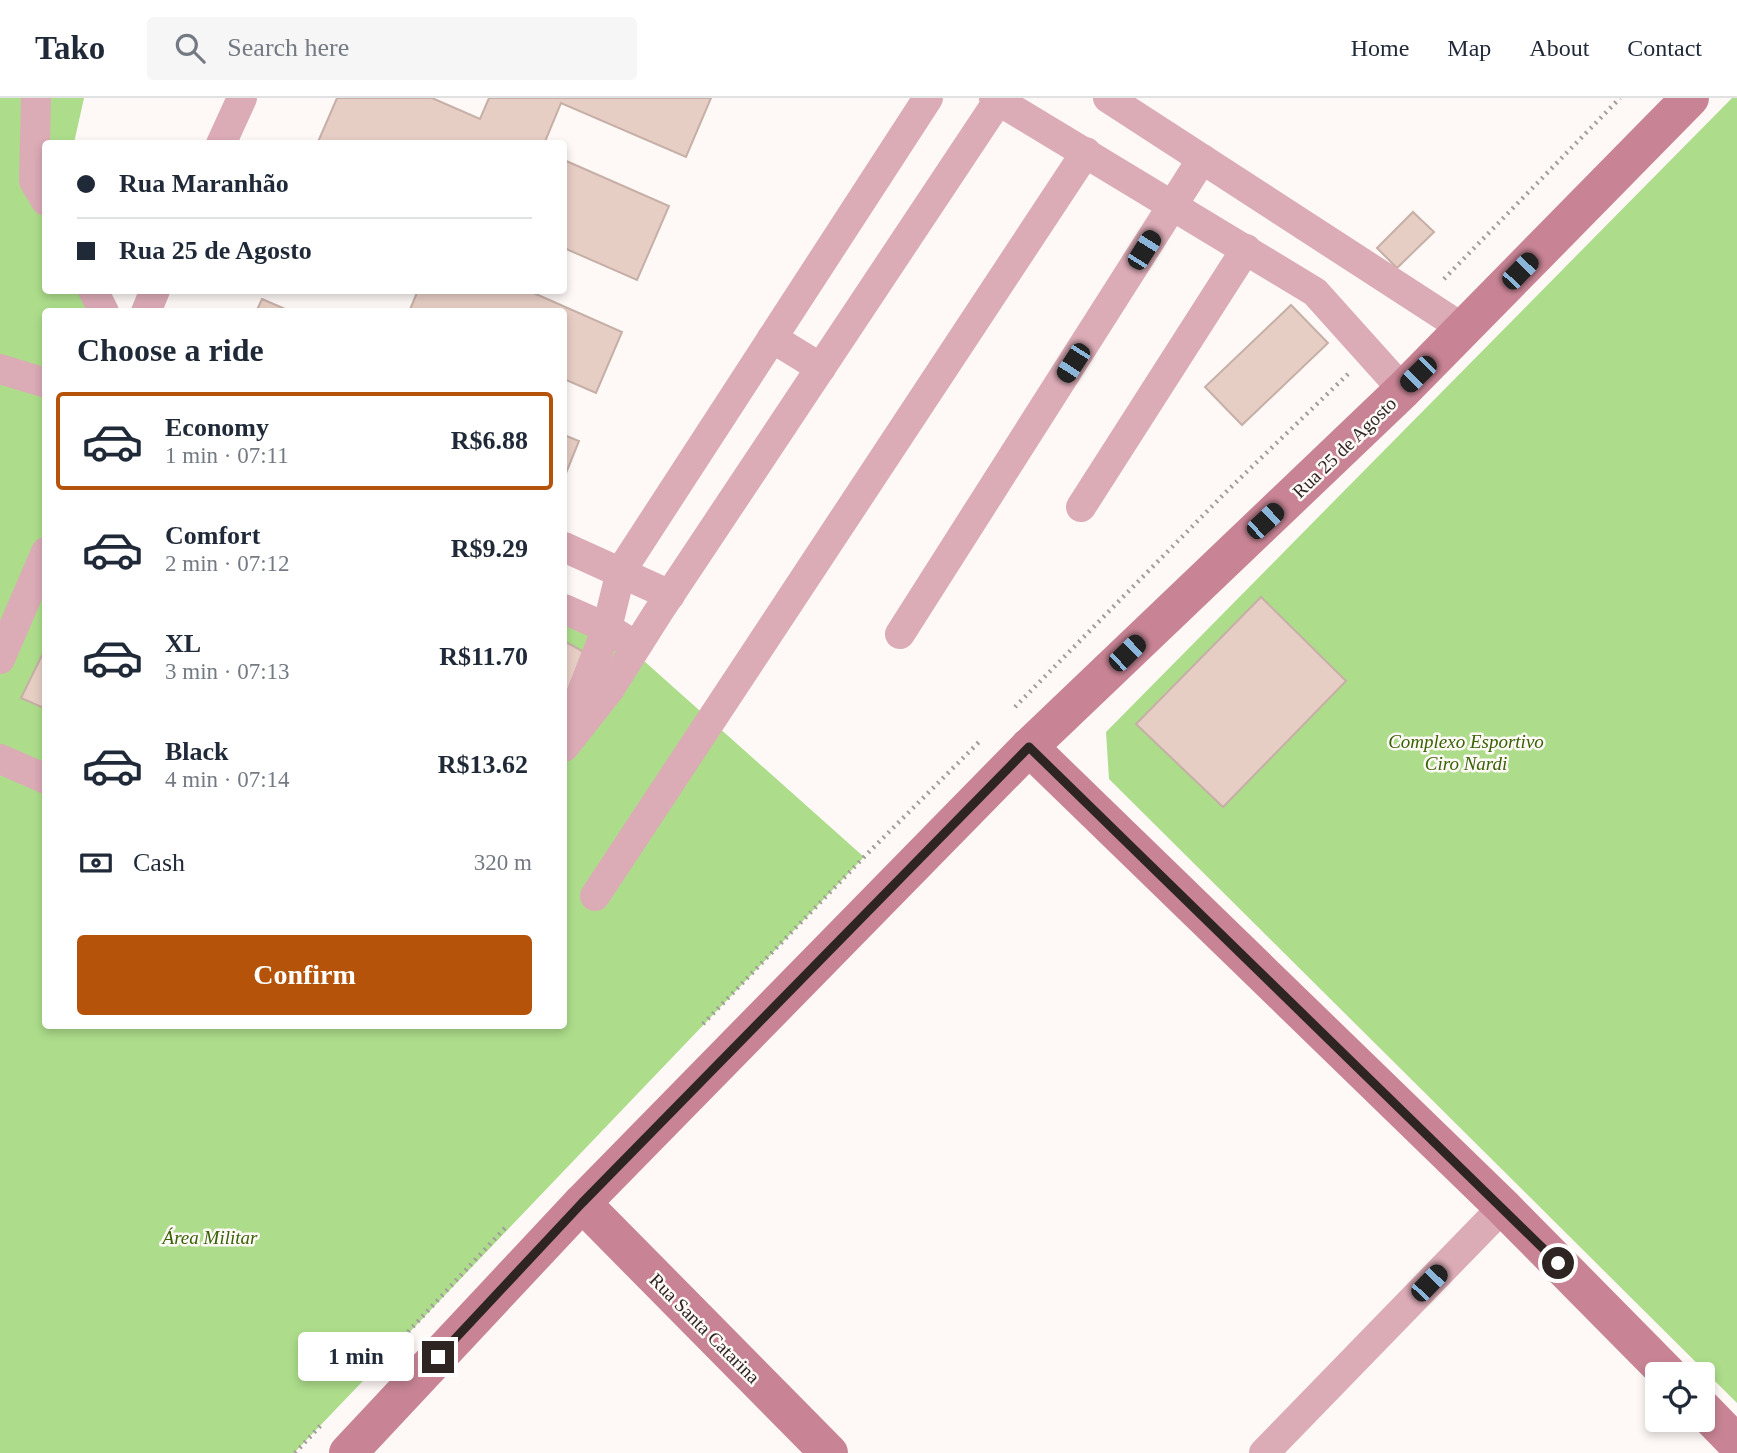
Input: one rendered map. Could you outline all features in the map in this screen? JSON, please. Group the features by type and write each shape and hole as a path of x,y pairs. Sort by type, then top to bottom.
{"street":[{"path":"36,98 34,181 42,194"},
{"path":"223,140 242,98"},
{"path":"567,733 607,628 621,571 928,98"},
{"path":"567,743 609,690 997,98 1315,292 1403,390"},
{"path":"1108,98 1464,329"},
{"name":"Rua 25 de Agosto","path":"348,1453 582,1203 1029,747 1403,390 1690,98"},
{"path":"595,896 1086,152"},
{"path":"900,634 1202,159"},
{"path":"1081,507 1246,249"},
{"path":"772,338 821,368"},
{"path":"0,369 42,382"},
{"path":"567,548 670,594"},
{"path":"0,659 42,561"},
{"path":"567,610 607,628 636,647"},
{"path":"1029,747 1503,1207 1656,1362"},
{"path":"0,759 42,777"},
{"name":"Rua Santa Catarina","path":"582,1203 829,1453"},
{"path":"1264,1453 1503,1207"},
{"path":"1715,1421 1737,1444"}],"path":[{"path":"1422,302 1620,98"}],"green space":[{"name":"Área Militar","path":"0,98 84,98 75,140 42,140 42,294 98,294 103,308 42,308 42,1029 567,1029 567,606 607,628 864,857 294,1453 0,1453"},
{"name":"Complexo Esportivo Ciro Nardi","path":"1732,98 1737,98 1737,1403 1715,1381 1715,1362 1696,1362 1109,779 1106,732"}],"building":[{"path":"337,98 432,98 480,119 489,98 711,98 686,157 561,103 546,140 319,140"},
{"path":"567,161 669,206 637,280 567,249"},
{"path":"1413,212 1434,232 1397,268 1377,248"},
{"path":"416,294 536,294 622,332 596,393 567,380 567,308 411,308"},
{"path":"262,299 283,308 258,308"},
{"path":"1291,305 1328,343 1242,425 1205,387"},
{"path":"567,436 579,441 567,471"},
{"path":"1261,597 1346,681 1223,807 1136,724"},
{"path":"567,643 584,652 567,692"},
{"path":"42,655 42,707 21,698"}],"route":[{"path":"438,1357 582,1203 1029,747 1558,1263"}]}
